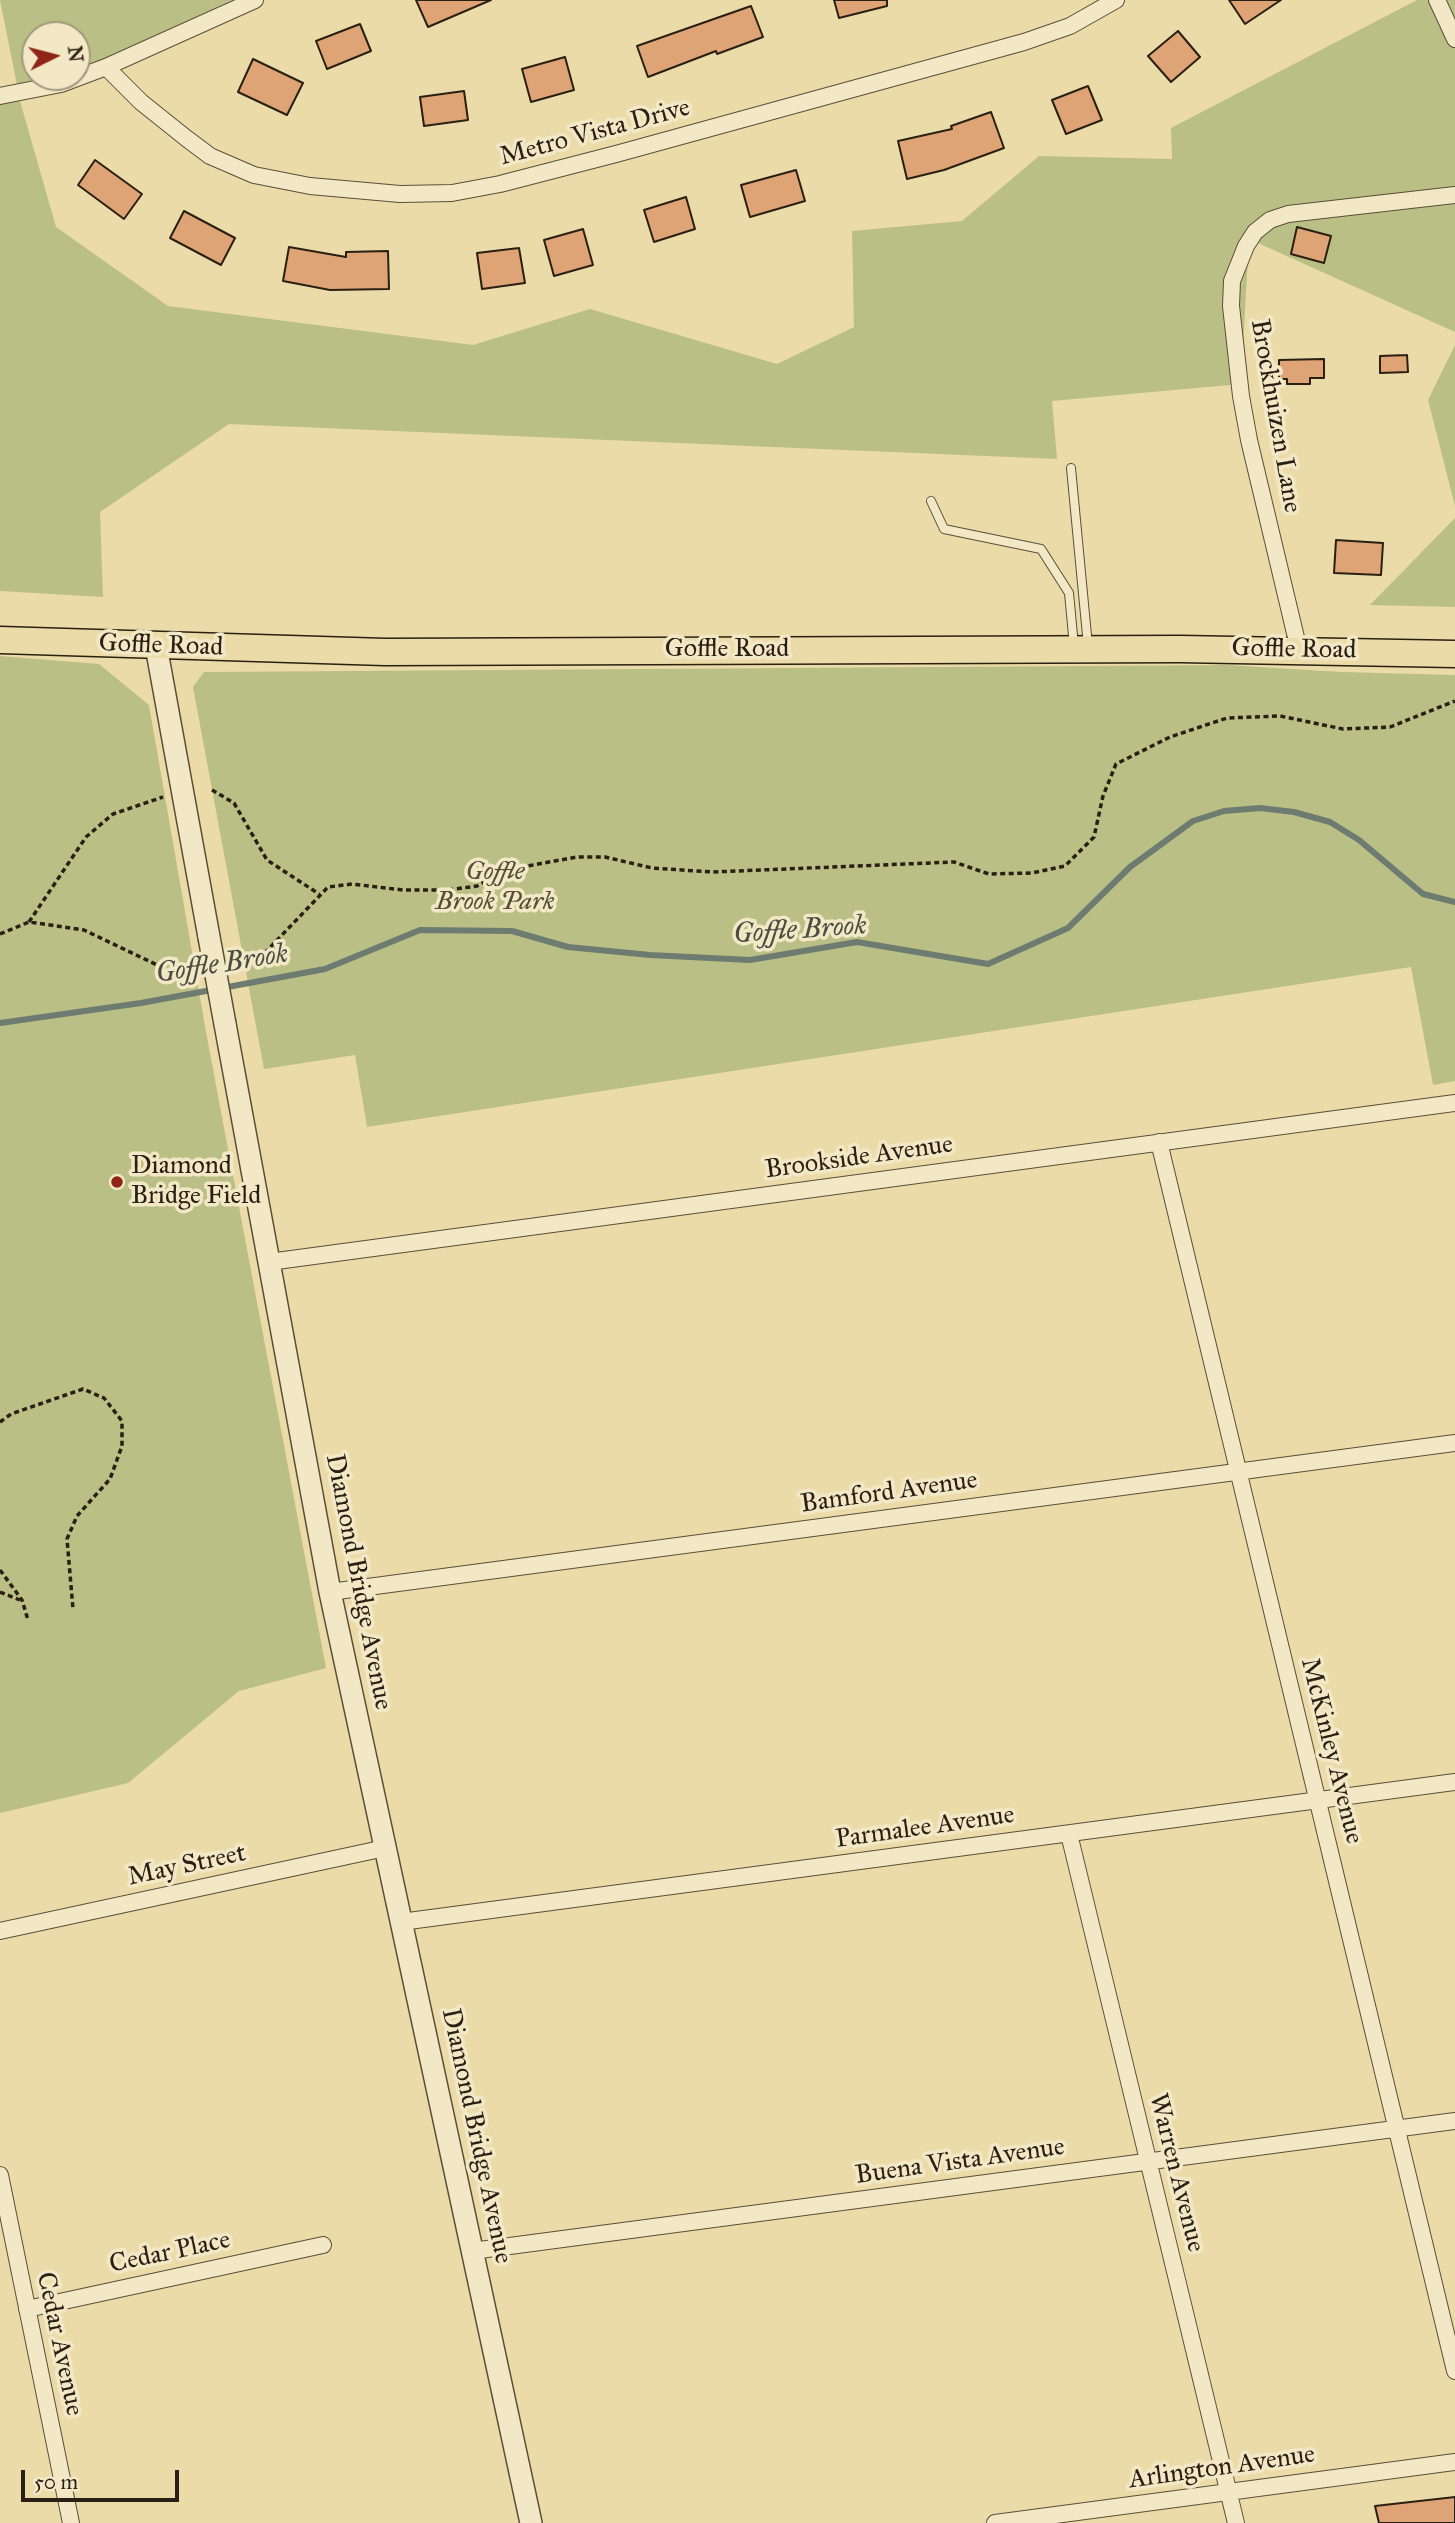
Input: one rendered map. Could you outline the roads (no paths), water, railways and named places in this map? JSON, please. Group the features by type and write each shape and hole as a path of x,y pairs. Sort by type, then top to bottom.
{"main road":[{"name":"Goffle Road","path":"0,640 385,652 1081,649 1455,654"}],"street":[{"path":"0,96 61,84 106,67 255,0"},
{"name":"Metro Vista Drive","path":"106,67 141,102 210,156 254,175 310,186 400,194 452,193 552,171 1024,42 1070,26 1116,0"},
{"path":"1437,0 1455,39"},
{"name":"Brockhuizen Lane","path":"1299,650 1241,396 1231,306 1232,281 1250,239 1270,220 1288,214 1455,194"},
{"name":"Diamond Bridge Avenue","path":"156,646 330,1592 531,2523"},
{"name":"Brookside Avenue","path":"269,1262 1455,1103"},
{"name":"McKinley Avenue","path":"1159,1142 1455,2371"},
{"name":"Bamford Avenue","path":"330,1592 1455,1443"},
{"name":"Parmalee Avenue","path":"401,1922 1455,1782"},
{"name":"Warren Avenue","path":"1069,1834 1236,2523"},
{"name":"May Street","path":"0,1931 385,1848"},
{"name":"Buena Vista Avenue","path":"472,2251 1455,2121"},
{"name":"Cedar Avenue","path":"0,2175 71,2523"},
{"name":"Cedar Place","path":"27,2309 323,2245"},
{"name":"Arlington Avenue","path":"995,2523 1455,2462"}],"lane":[{"path":"1071,468 1081,649"},
{"path":"931,501 944,529 1041,549 1069,593 1081,649"}],"waterway":[{"name":"Goffle Brook","path":"0,1023 141,1003 325,969 420,930 512,931 568,947 650,955 750,960 857,942 988,964 1068,928 1130,867 1193,821 1224,811 1260,808 1294,812 1330,822 1359,840 1423,894 1455,902"}],"place":[{"name":"Diamond Bridge Field","path":"117,1182"}],"park label":[{"name":"Goffle Brook Park","path":"495,888"}]}
